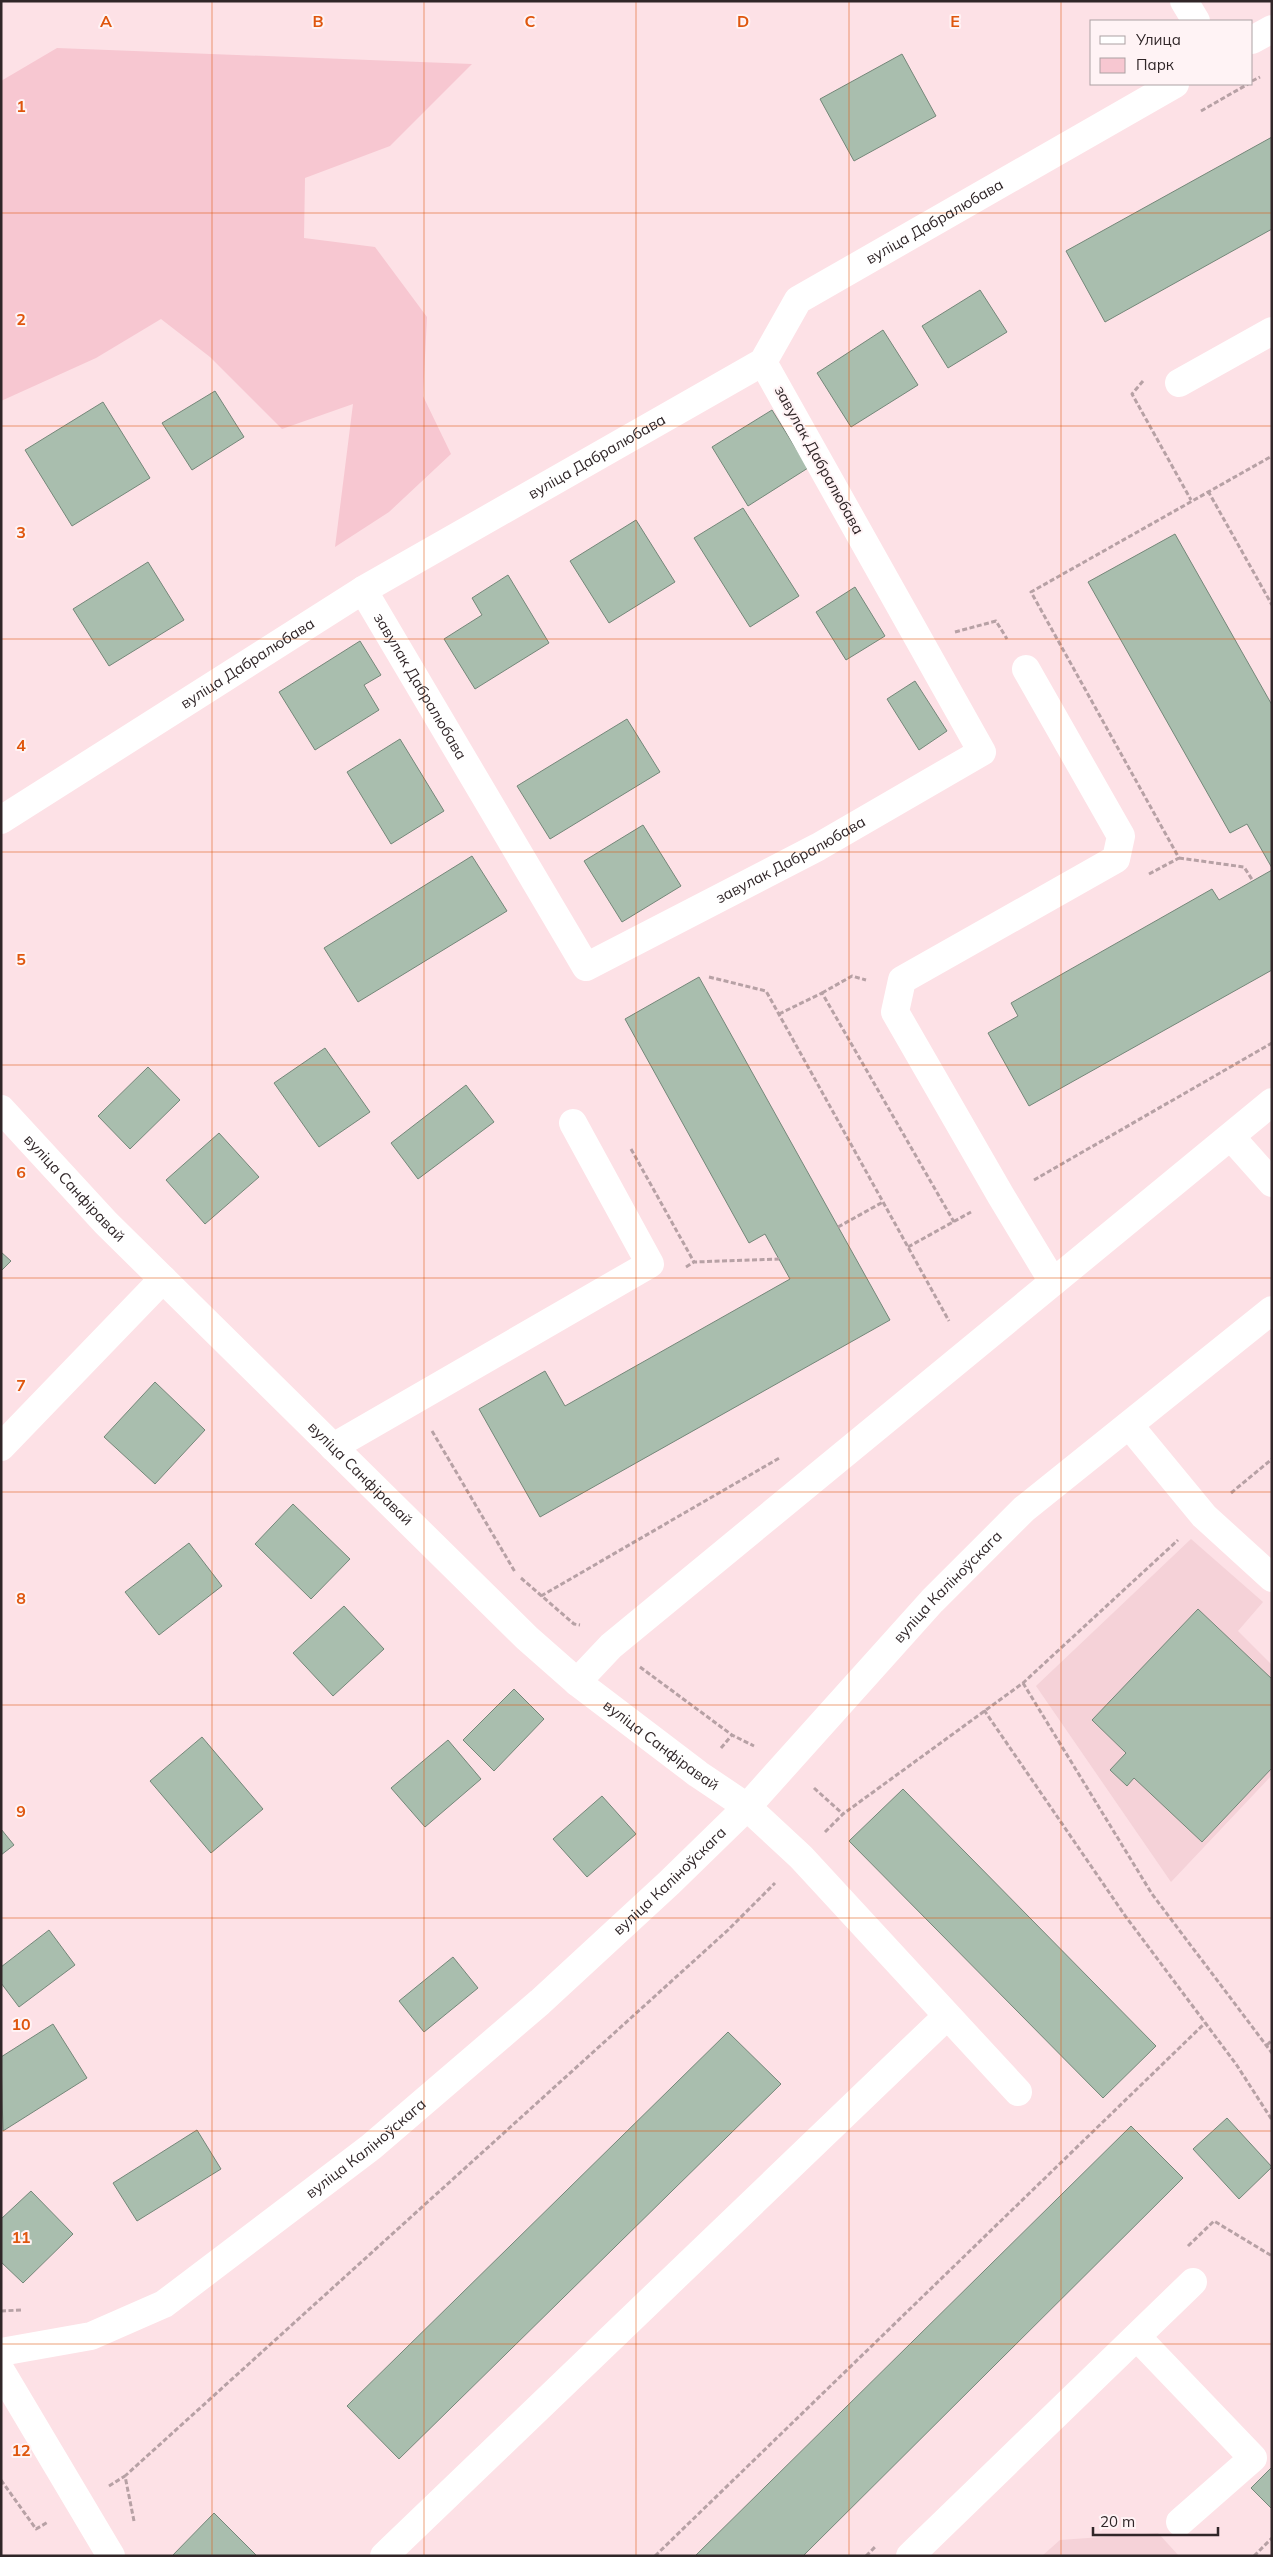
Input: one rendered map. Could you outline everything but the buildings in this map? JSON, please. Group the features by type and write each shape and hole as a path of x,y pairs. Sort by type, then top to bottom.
{"street":[{"path":"1184,1 1195,20"},
{"path":"1253,39 1272,29"},
{"name":"вуліца Дабралюбава","path":"1,820 363,590 763,362 798,300 1173,85"},
{"path":"1179,383 1272,332"},
{"name":"завулак Дабралюбава","path":"363,590 586,967 818,847 982,752 763,362"},
{"path":"1026,669 1121,836 1116,859 902,980 896,1012 1000,1196 1053,1282"},
{"path":"577,1682 611,1646 1272,1102"},
{"name":"вуліца Санфіравай","path":"1,1109 106,1223 527,1638 577,1682 698,1774 746,1807 801,1857 1018,2092"},
{"path":"333,1447 650,1264 573,1123"},
{"path":"1231,1137 1272,1183"},
{"path":"1,1447 163,1280"},
{"name":"вуліца Каліноўскага","path":"1,2352 91,2336 164,2304 370,2147 540,2002 669,1883 746,1807 932,1601 1024,1509 1272,1310"},
{"path":"1129,1425 1204,1516 1272,1578"},
{"path":"384,2556 947,2016"},
{"path":"910,2556 1194,2282"},
{"path":"1137,2337 1253,2458 1180,2522"},
{"path":"1,2370 111,2556"}],"path":[{"path":"1208,491 1272,605"},
{"path":"920,642 996,621 1026,669"},
{"path":"1179,858 1244,867 1252,881"},
{"path":"709,977 766,991 949,1321"},
{"path":"779,1014 822,993 954,1222"},
{"path":"908,1247 1000,1196 1035,1179 1272,1043"},
{"path":"629,1145 694,1262"},
{"path":"838,1227 883,1202"},
{"path":"677,1272 694,1262 779,1259"},
{"path":"429,1425 514,1571 574,1624 589,1626 611,1646 732,1735 786,1762 843,1814"},
{"path":"541,1596 783,1456"},
{"path":"136,2531 124,2476 728,1930 843,1814 1023,1682 1204,1516 1272,1459"},
{"path":"1023,1682 1152,1894 1272,2053"},
{"path":"984,1710 1126,1917 1236,2064 1272,2120"},
{"path":"698,1774 732,1735"},
{"path":"655,2556 1205,2023"},
{"path":"1267,2045 1272,2040"},
{"path":"1,2311 29,2309"},
{"path":"1254,2556 1272,2538"}],"shaded area":[{"path":"1191,1539 1263,1602 1238,1631 1272,1665 1272,1775 1171,1882 1036,1686"},
{"path":"1158,2533 1179,2556 1042,2556 1060,2540"}],"green space":[{"path":"57,48 472,64 390,146 305,178 304,238 375,247 427,317 423,396 451,454 389,512 335,547 353,404 282,429 210,357 161,319 96,358 1,401 1,81"}]}
